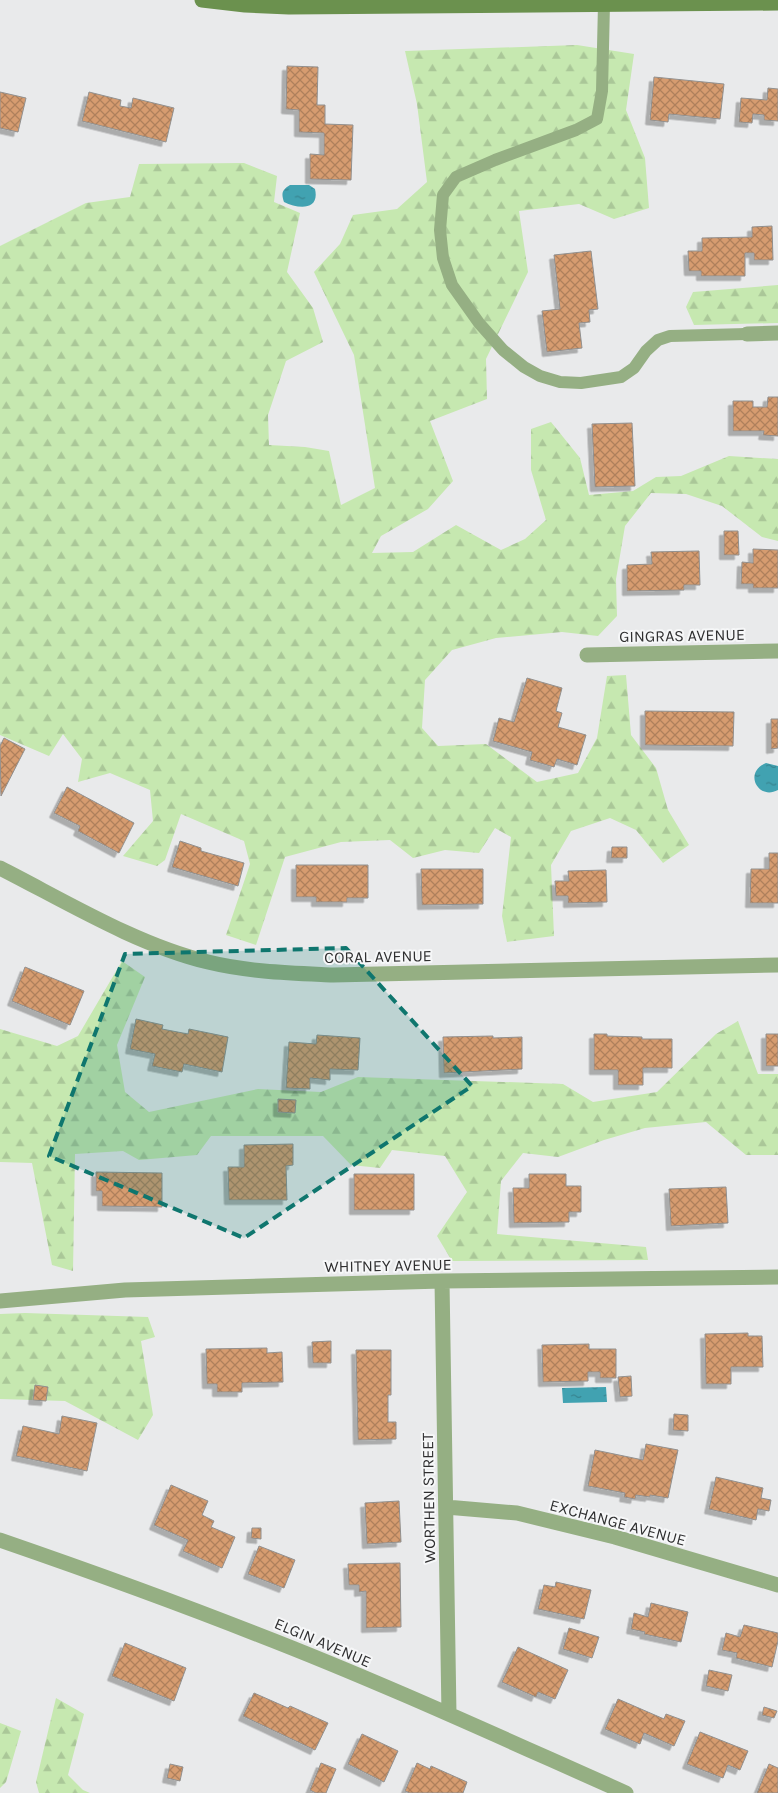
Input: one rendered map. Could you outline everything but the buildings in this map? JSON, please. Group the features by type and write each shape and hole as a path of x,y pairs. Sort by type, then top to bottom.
{"street":[{"path":"202,0 289,7 778,3"},
{"path":"747,334 778,333"},
{"name":"GINGRAS AVENUE","path":"587,654 778,651"},
{"name":"CORAL AVENUE","path":"0,868 118,928 176,953 207,962 269,972 332,975 778,965"},
{"name":"WHITNEY AVENUE","path":"0,1301 125,1290 442,1281 778,1276"},
{"name":"WORTHEN STREET","path":"442,1281 449,1714"},
{"name":"EXCHANGE AVENUE","path":"446,1507 517,1513 615,1537 778,1585"},
{"name":"ELGIN AVENUE","path":"0,1540 74,1565 259,1635 449,1714 626,1793"}],"lane":[{"path":"604,4 602,91 596,119 576,130 495,160 456,177 443,195 440,230 443,258 452,285 479,323 503,350 524,367 540,376 560,382 581,383 621,377 634,368 646,351 658,340 670,336 747,334"}],"highlighted area":[{"path":"346,948 472,1086 244,1238 49,1156 125,954"}],"green space":[{"path":"577,45 634,54 626,110 645,158 649,208 614,219 579,204 519,211 528,272 486,359 487,399 430,421 453,481 428,509 381,536 372,553 413,552 456,525 501,550 525,539 546,520 531,470 531,429 551,422 580,458 589,495 633,491 656,477 681,476 729,456 778,459 778,541 762,537 722,506 686,494 651,493 625,526 616,579 617,616 598,636 562,632 496,638 452,650 425,680 422,728 438,746 486,744 537,782 578,773 597,738 607,676 626,675 631,735 656,768 668,810 689,845 663,863 636,830 610,818 571,831 551,865 554,936 507,942 502,916 511,837 495,828 479,853 445,850 413,858 390,840 341,842 285,857 256,945 226,935 250,864 244,841 181,814 165,860 157,866 123,856 153,821 150,790 110,773 78,782 82,759 63,734 49,756 0,735 0,246 86,203 130,197 139,164 244,163 277,176 274,202 300,213 287,272 313,308 323,342 286,361 268,415 269,445 305,447 329,451 341,505 375,488 354,355 314,272 340,244 353,215 397,209 427,182 417,104 405,51"},
{"path":"778,285 778,323 694,325 686,307 693,292"},
{"path":"122,961 145,977 117,1045 125,1092 149,1112 258,1089 321,1092 358,1077 563,1084 593,1102 657,1092 716,1034 738,1021 758,1074 778,1074 778,1155 746,1155 706,1122 645,1128 604,1140 558,1157 523,1153 501,1181 497,1234 646,1247 648,1260 452,1261 437,1236 467,1192 445,1156 392,1150 380,1168 351,1165 323,1136 211,1136 197,1155 139,1160 123,1151 75,1154 73,1271 52,1265 32,1163 0,1162 0,1029 57,1046 78,1036"},
{"path":"25,1313 148,1317 155,1337 141,1341 153,1415 138,1440 65,1401 0,1399 0,1314"},
{"path":"56,1698 84,1714 68,1775 83,1790 90,1793 39,1793 36,1782"},
{"path":"0,1723 21,1731 6,1782 0,1788"}],"water":[{"path":"290,185 309,185 315,189 316,196 311,205 301,207 284,202 283,192"},
{"path":"766,763 778,766 778,790 764,792 756,784 755,773 759,767"},
{"path":"606,1387 607,1402 563,1403 562,1388"}]}
